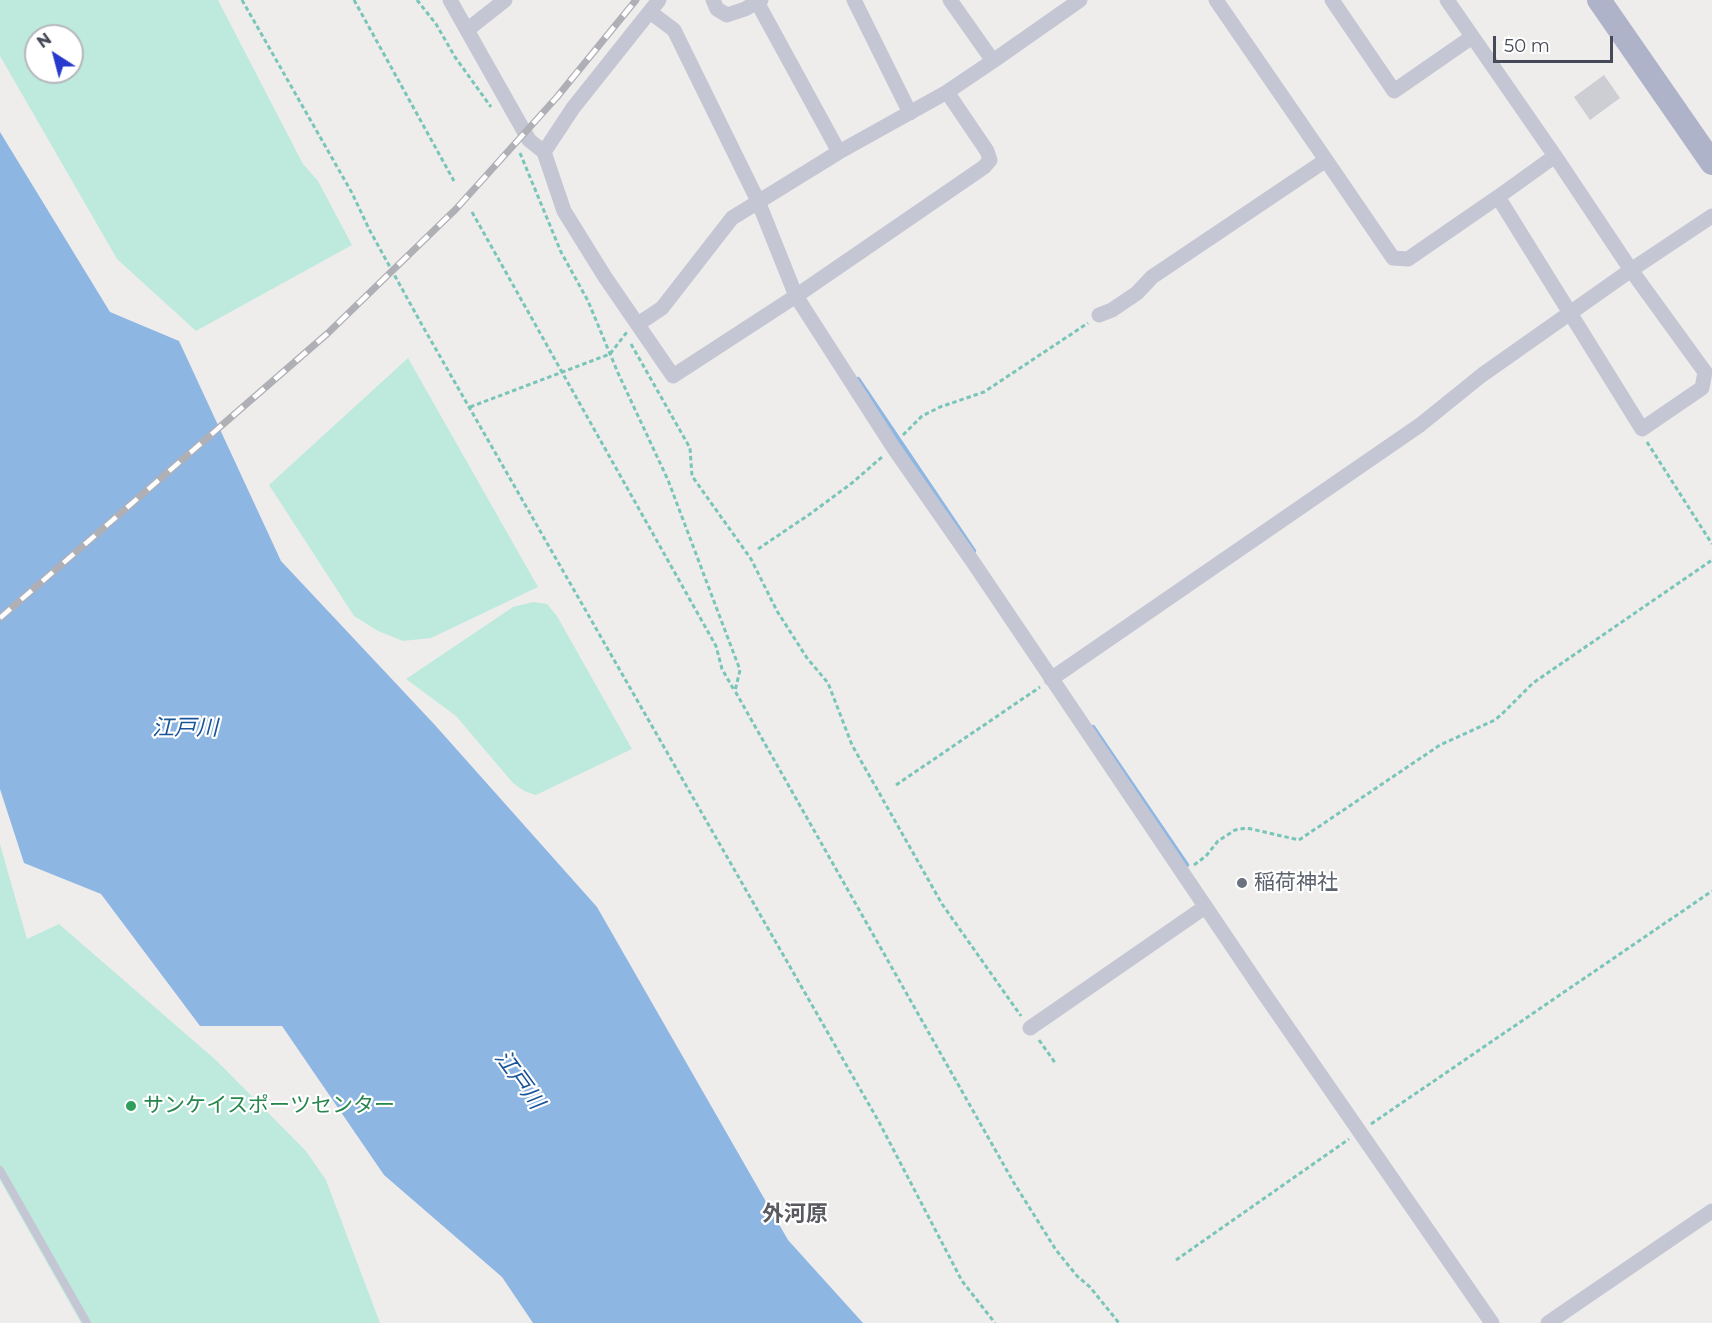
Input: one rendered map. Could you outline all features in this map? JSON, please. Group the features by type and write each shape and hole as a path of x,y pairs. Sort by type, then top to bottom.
{"main road":[{"path":"1599,0 1712,164"}],"street":[{"path":"450,0 529,140 544,152 564,210 605,277 674,376 796,296 984,167 990,160 987,151 947,92"},
{"path":"467,30 505,0"},
{"path":"713,0 717,9 727,15 759,1 839,152"},
{"path":"854,0 910,113"},
{"path":"950,0 993,61"},
{"path":"638,324 662,308 732,218 839,152 947,92 1080,0"},
{"path":"1216,0 1393,258 1408,259 1555,156"},
{"path":"1332,0 1394,91 1472,37"},
{"path":"1447,0 1631,270 1705,372 1702,388 1642,429 1498,197"},
{"path":"544,152 573,108 654,6 674,30 758,201 796,296 893,447 1057,675 1205,907 1492,1323"},
{"path":"1099,315 1112,310 1137,293 1152,277 1326,160"},
{"path":"1057,675 1420,425 1482,375 1712,216"},
{"path":"1030,1028 1205,907"},
{"path":"1548,1323 1712,1211"}],"lane":[{"path":"0,1170 87,1323"}],"path":[{"path":"242,0 352,194 385,258 879,1122 962,1281 995,1323"},
{"path":"354,0 454,181"},
{"path":"417,0 436,24 455,57 492,108"},
{"path":"515,146 530,174 561,252 588,301 668,480 740,670 735,691"},
{"path":"472,212 716,646 722,669 1014,1183 1056,1250 1119,1323"},
{"path":"758,549 852,483 893,447 909,427 922,416 940,407 984,392 1099,315"},
{"path":"470,407 562,370 610,354 624,333 638,324"},
{"path":"621,328 690,448 692,476 751,559 777,611 807,658 828,683 852,746 942,903 1002,991 1056,1064"},
{"path":"1642,429 1643,436 1712,544"},
{"path":"1183,873 1206,856 1218,841 1235,830 1246,828 1299,840 1440,744 1495,720 1533,682 1712,560"},
{"path":"896,785 1057,675"},
{"path":"1176,1260 1360,1131 1712,891"}],"green space":[{"path":"0,0 218,0 303,164 318,181 352,245 196,331 117,259 0,56"},
{"path":"408,358 538,587 431,638 403,641 378,631 354,616 269,485"},
{"path":"533,602 547,604 557,616 632,749 536,795 524,791 513,783 456,716 406,679 513,607"},
{"name":"サンケイスポーツセンター","path":"0,844 27,939 59,924 217,1061 306,1151 326,1180 380,1323 81,1323 0,1180"}],"water":[{"name":"江戸川","path":"0,132 110,312 179,341 281,561 434,724 597,907 788,1240 863,1323 533,1323 502,1277 384,1175 282,1026 200,1026 101,894 24,863 0,789"}],"building":[{"path":"1604,75 1620,98 1590,120 1574,97"}],"waterway":[{"path":"858,379 974,551"},
{"path":"1093,727 1187,865"}],"railway":[{"path":"0,618 328,333 456,209 557,97 636,0"}],"place":[{"name":"稲荷神社","path":"1242,883"},
{"name":"サンケイスポーツセンター","path":"131,1106"}],"district":[{"name":"外河原","path":"795,1215"}]}
